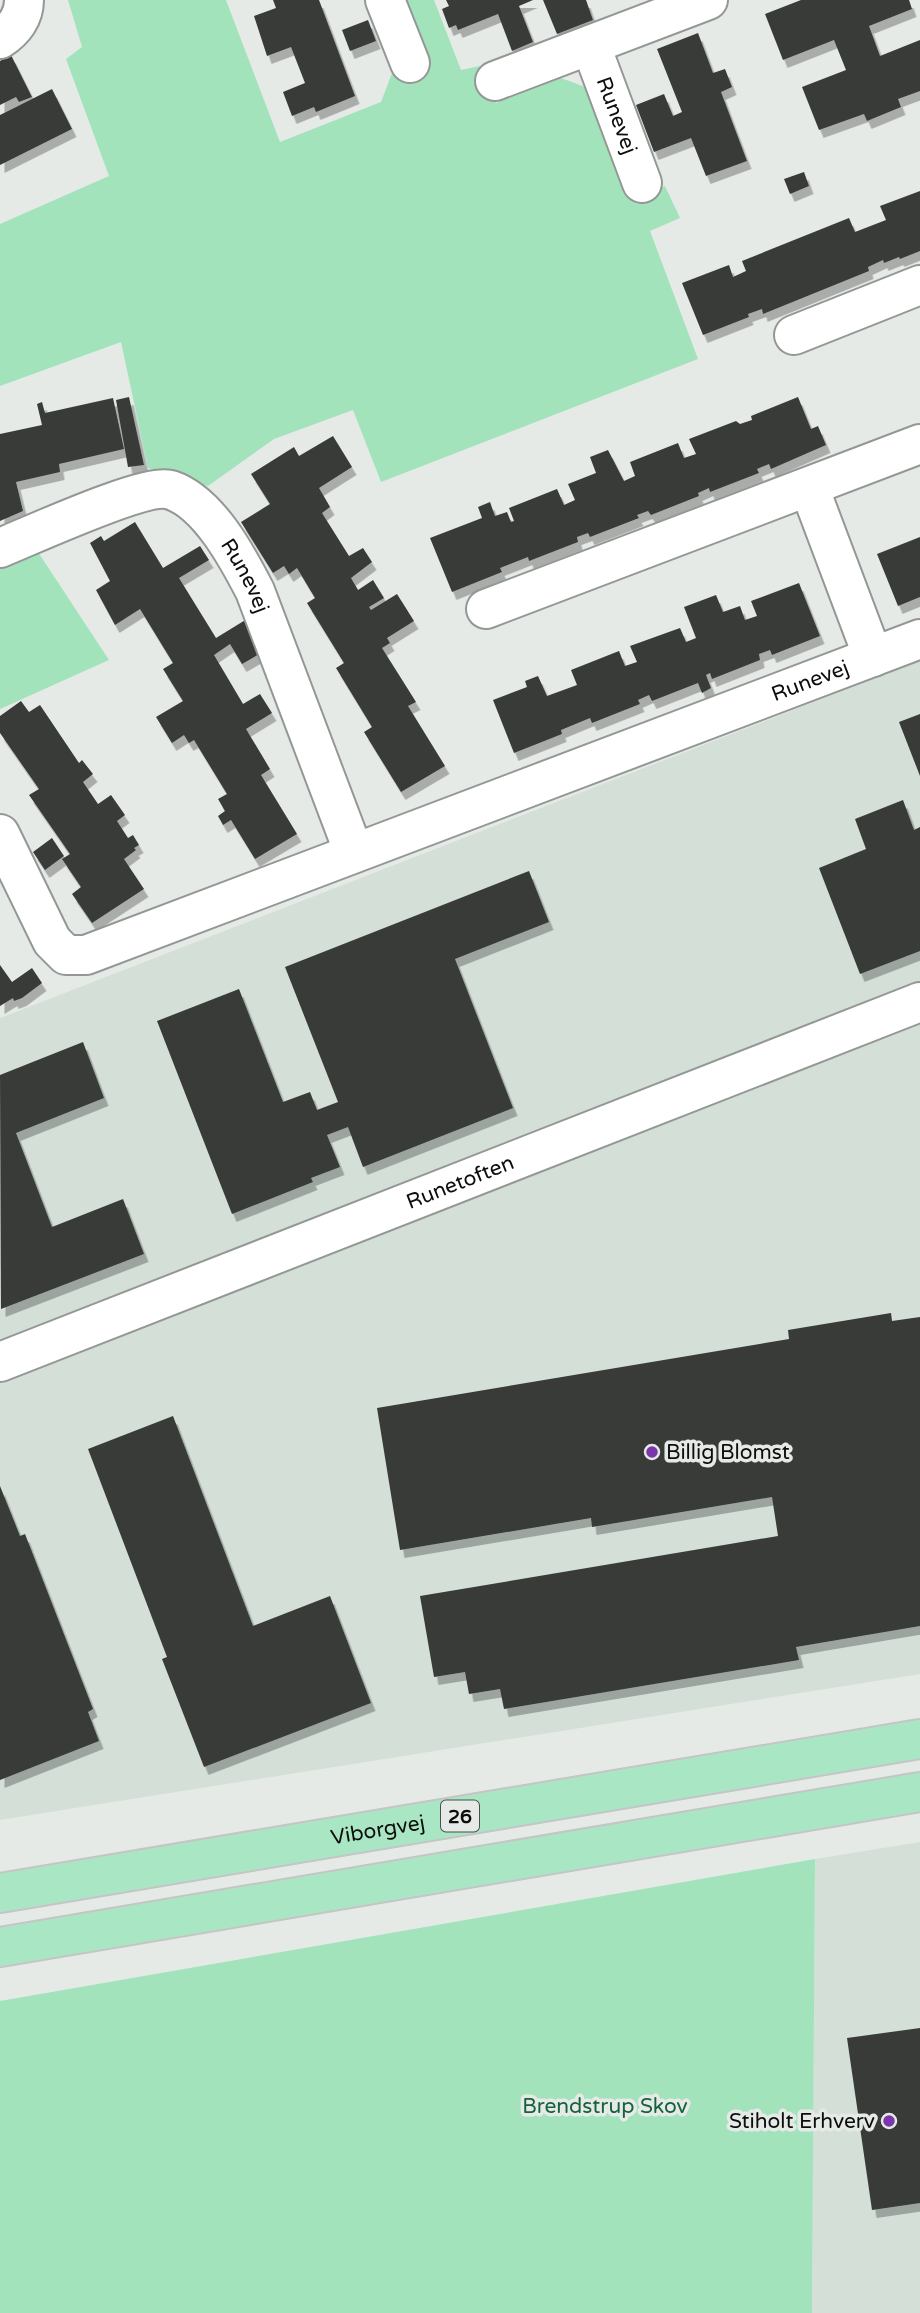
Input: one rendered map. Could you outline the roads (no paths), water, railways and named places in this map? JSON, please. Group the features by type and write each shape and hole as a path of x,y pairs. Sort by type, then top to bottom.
{"main road":[{"name":"Viborgvej","path":"0,1893 920,1739"},
{"path":"0,1947 920,1792"}],"street":[{"path":"0,39 12,31 19,20 24,0"},
{"path":"385,0 410,63"},
{"path":"495,81 708,0"},
{"name":"Runevej","path":"591,46 642,183"},
{"path":"794,335 920,285"},
{"path":"486,609 920,444"},
{"name":"Runevej","path":"808,487 873,657"},
{"name":"Runevej","path":"0,548 137,492 170,490 189,500 223,536 255,591 354,853"},
{"name":"Runevej","path":"0,834 52,941 66,955 86,955 920,639"},
{"name":"Runetoften","path":"0,1362 920,1002"}],"place":[{"name":"Billig Blomst","path":"652,1452"},
{"name":"Stiholt Erhverv","path":"889,2121"}],"park label":[{"name":"Brendstrup Skov","path":"605,2106"}]}
